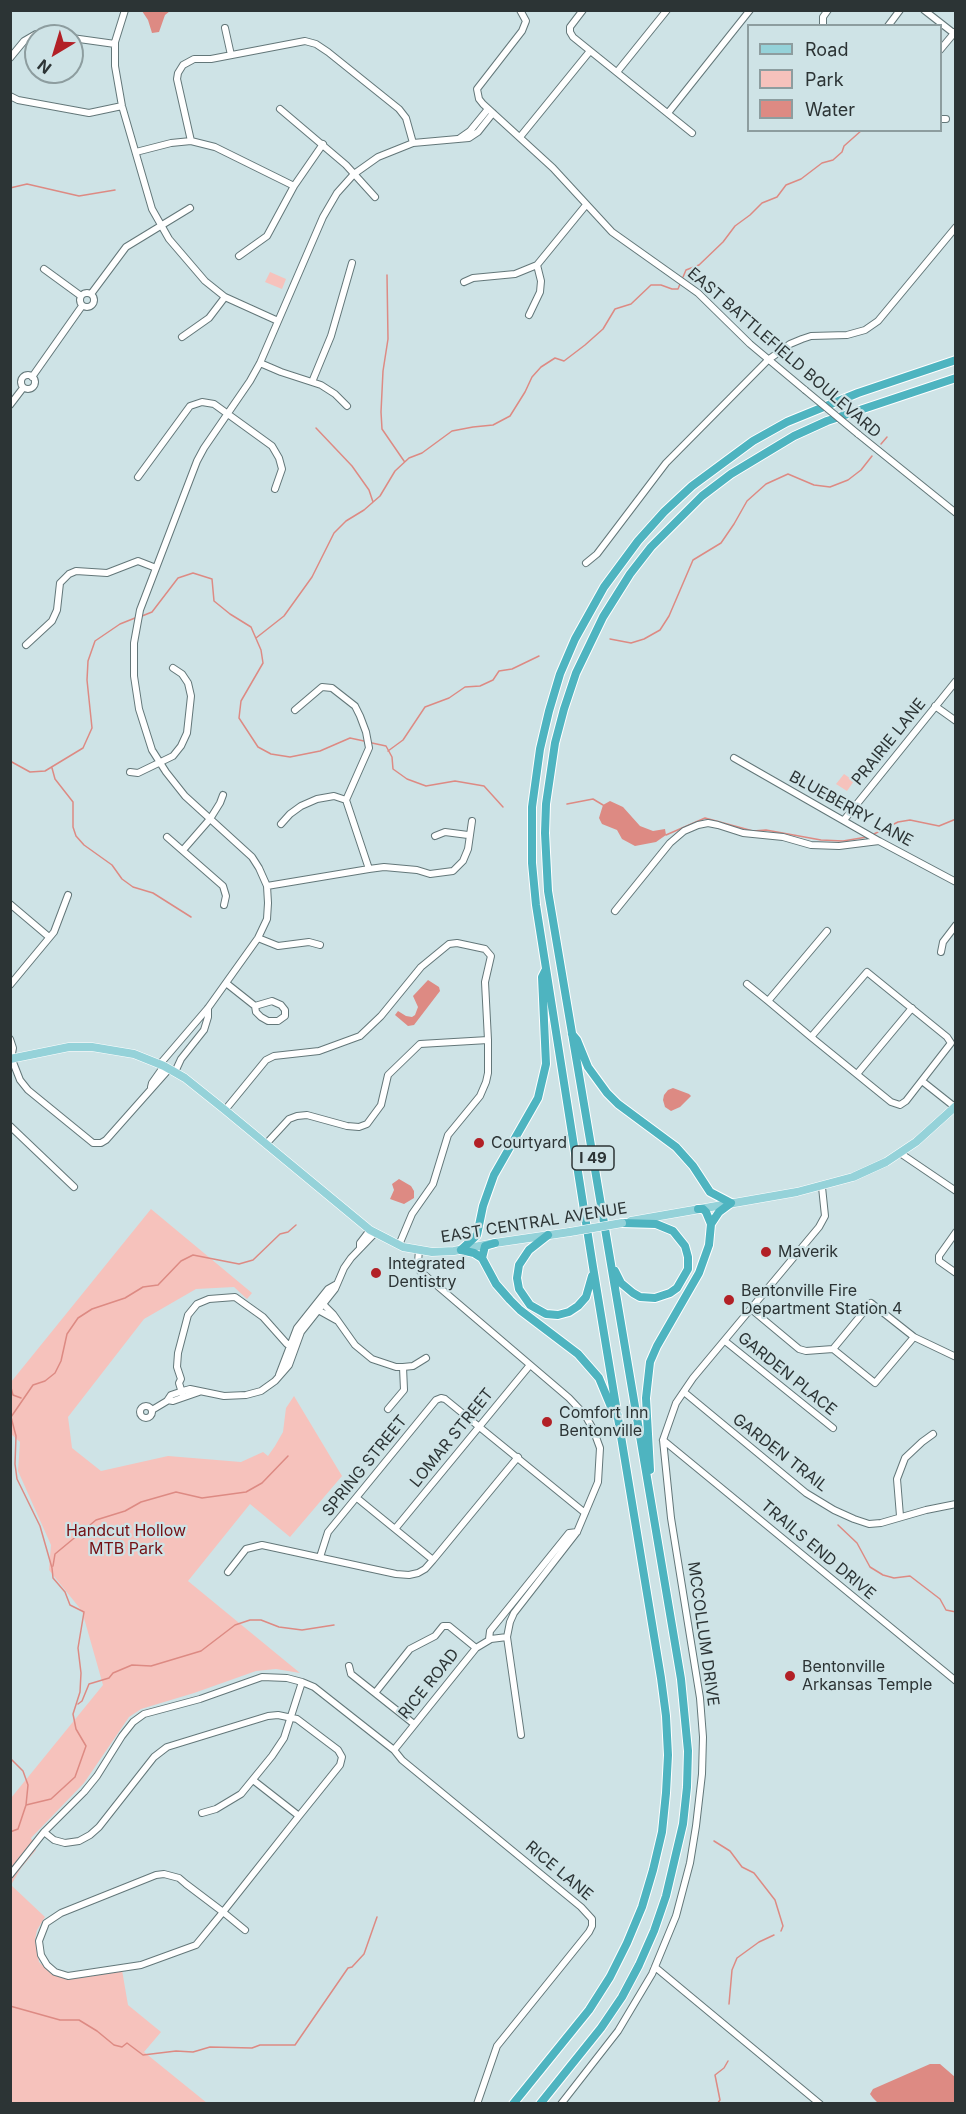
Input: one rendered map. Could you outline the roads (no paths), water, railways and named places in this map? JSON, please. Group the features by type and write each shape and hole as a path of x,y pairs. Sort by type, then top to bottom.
{"highway":[{"name":"I 49","path":"513,2103 589,2010 610,1977 627,1943 654,1870 662,1832 667,1780 666,1716 533,881 531,828 540,749 560,674 575,639 604,587 638,541 664,512 692,486 753,441 787,422 858,393 956,360"},
{"name":"I 49","path":"540,2103 601,2028 639,1965 666,1896 683,1824 688,1751 686,1714 548,891 545,854 546,804 555,743 564,709 583,656 603,617 630,574 651,547 702,496 730,474 778,444 827,421 956,378"},
{"path":"461,1250 477,1235 483,1206 494,1175 538,1098 546,1064 542,977 546,968"},
{"path":"571,1033 577,1040 588,1067 607,1093 618,1104 676,1147 693,1166 710,1192 731,1203 719,1212 711,1224"},
{"path":"649,1494 646,1398 648,1372 657,1346 699,1273 709,1245 711,1224 706,1212 698,1209"},
{"path":"611,1261 617,1276 627,1289 640,1297 655,1299 670,1293 683,1281 688,1269 685,1246 673,1231 656,1224 622,1222"},
{"path":"548,1235 525,1254 518,1270 517,1283 521,1295 535,1309 552,1315 564,1314 574,1309 583,1302 589,1292 593,1267"},
{"path":"483,1258 485,1246 495,1243"},
{"path":"461,1250 483,1258 496,1284 510,1300 578,1354 599,1378 611,1406 625,1455"}],"main road":[{"name":"EAST CENTRAL AVENUE","path":"11,1058 58,1049 92,1047 134,1054 167,1068 225,1110 372,1232 399,1245 432,1252 461,1250 570,1232 822,1187 861,1174 900,1153 955,1107"}],"street":[{"path":"125,10 115,44 115,66 122,106 145,190 160,225 195,270 215,290 225,297 278,321"},
{"path":"10,1039 13,1048 11,1058 20,1080 28,1090 93,1143 100,1143 106,1140 157,1084 258,938 267,919 267,886 259,868 246,850 185,796 160,764 145,730 134,676 134,642 139,613 197,461 260,363 323,218 337,193 354,174 378,157 413,143 464,140 472,136 491,111 479,99 477,89 522,32 526,21 520,10"},
{"path":"583,10 570,29 573,37 692,133"},
{"path":"617,72 667,10"},
{"path":"668,113 750,10"},
{"path":"824,24 823,17 828,10"},
{"path":"890,24 900,10"},
{"path":"924,10 955,34 942,48"},
{"path":"225,28 231,55"},
{"path":"84,40 115,44"},
{"path":"10,58 24,41"},
{"path":"191,141 177,86 178,73 187,62 305,41 316,44 399,110 406,118 413,143"},
{"path":"520,137 590,51"},
{"path":"10,96 18,100 89,113 122,106"},
{"path":"280,110 323,144 375,197"},
{"name":"EAST BATTLEFIELD BOULEVARD","path":"491,111 553,168 586,205 624,242 698,293 768,360 956,513"},
{"path":"136,152 171,143 191,141 215,147 294,186"},
{"path":"239,256 267,236 294,186 323,144"},
{"path":"464,282 473,278 515,274 537,265 586,205"},
{"path":"91,294 126,247 190,208"},
{"path":"586,563 597,554 666,463 768,360 790,344 802,339 811,336 848,335 865,330 878,321 956,227"},
{"path":"312,382 333,329 352,263"},
{"path":"529,315 540,292 541,281 537,265"},
{"path":"44,269 81,296"},
{"path":"81,296 86,293 91,294"},
{"path":"82,306 88,307 93,304 94,299 91,294"},
{"path":"81,296 82,306"},
{"path":"182,337 206,321 225,297"},
{"path":"32,377 82,306"},
{"path":"260,363 329,390 347,405"},
{"path":"23,376 32,377 35,381 33,387 23,388 21,381 23,376"},
{"path":"10,405 23,388"},
{"path":"138,477 190,406 202,402 214,404 272,446 282,469 276,489"},
{"path":"26,645 52,621 57,610 60,583 69,574 76,571 111,573 138,561 156,568"},
{"path":"130,772 138,773 173,756 187,733 191,696 188,683 182,674 173,668"},
{"name":"PRAIRIE LANE","path":"844,820 956,681"},
{"path":"295,710 322,687 332,688 355,706 366,732 369,747 346,800 369,868"},
{"path":"935,706 956,721"},
{"name":"BLUEBERRY LANE","path":"734,758 835,817 956,882"},
{"path":"183,850 210,819 223,795"},
{"path":"281,824 295,810 317,799 334,796 346,800"},
{"path":"267,886 369,868 417,870 430,874 453,871 463,861 468,849 468,835 472,821"},
{"path":"615,911 670,843 684,831 698,825 718,825 743,833 783,837 812,845 839,846 879,841"},
{"path":"435,836 445,832 468,835"},
{"path":"167,837 223,886 226,896 224,905"},
{"path":"11,982 54,932 68,895"},
{"path":"10,904 50,937"},
{"path":"940,952 943,942 956,925"},
{"path":"768,1000 827,931"},
{"path":"258,938 278,946 309,942 320,945"},
{"path":"225,1110 266,1060 274,1056 319,1051 360,1036 381,1016 421,967 449,944 457,943 485,949 491,956 485,982 488,1040 486,1082 480,1096 448,1135 433,1184 412,1214 399,1245"},
{"path":"747,984 768,1000 811,1037 891,1102 900,1105 906,1101 951,1043 947,1037 867,972 811,1037"},
{"path":"226,983 255,1006 256,1012 268,1021 278,1021 285,1016 285,1010 281,1005 272,1001 255,1006"},
{"path":"167,1068 181,1059 204,1030 208,1008"},
{"path":"856,1074 912,1008"},
{"path":"267,1144 289,1119 297,1116 307,1115 347,1126 359,1127 367,1124 381,1105 388,1075 420,1044 488,1040"},
{"path":"922,1081 955,1107"},
{"path":"10,1126 74,1187"},
{"path":"900,1153 956,1191"},
{"name":"MCCOLLUM DRIVE","path":"561,2103 618,2031 655,1967 676,1916 690,1863 700,1798 703,1737 700,1698 671,1518 663,1440 676,1403 684,1392 819,1227 825,1216 822,1187"},
{"path":"152,1410 185,1393 199,1392 224,1396 246,1395 261,1391 279,1375 301,1332 335,1289 344,1268 360,1248 360,1243 372,1232"},
{"path":"956,1232 939,1256 939,1261 956,1273"},
{"path":"419,1250 420,1271 569,1398 585,1415 600,1448 599,1479 577,1532 514,1613 510,1622 507,1637 521,1735"},
{"path":"293,1346 300,1324 328,1289 335,1285"},
{"path":"185,1393 179,1383 181,1379 177,1366 178,1353 188,1315 197,1304 209,1299 236,1297 263,1317 284,1341 293,1346"},
{"path":"833,1349 871,1302 914,1336 956,1357"},
{"path":"321,1307 333,1314 355,1345 372,1359 403,1367 413,1366 426,1358"},
{"path":"752,1309 799,1349 806,1351 833,1349 875,1383 914,1336"},
{"name":"GARDEN PLACE","path":"725,1341 833,1428"},
{"name":"LOMAR STREET","path":"395,1529 530,1365"},
{"path":"388,1409 404,1390 403,1367"},
{"name":"GARDEN TRAIL","path":"684,1392 778,1472 821,1503 854,1519 869,1524 881,1523 900,1516 956,1504"},
{"name":"SPRING STREET","path":"320,1557 328,1532 436,1400 445,1398 479,1426"},
{"path":"479,1426 585,1513"},
{"path":"900,1516 897,1479 905,1458 933,1434"},
{"name":"TRAILS END DRIVE","path":"663,1440 956,1681"},
{"path":"228,1572 242,1553 251,1546 273,1546 409,1575 425,1569 518,1457"},
{"path":"357,1498 433,1560"},
{"name":"RICE ROAD","path":"489,1639 490,1631 569,1533 577,1532"},
{"path":"375,1693 410,1648 435,1636 443,1626 449,1626 476,1648"},
{"name":"RICE ROAD","path":"394,1750 476,1648 489,1639 507,1637"},
{"path":"349,1666 351,1674 414,1724"},
{"path":"10,1875 44,1832 98,1776 122,1736 144,1714 200,1699 247,1681 262,1677 275,1677 302,1682 314,1687 394,1750"},
{"path":"202,1813 216,1809 235,1798 253,1780 280,1744 302,1682"},
{"path":"44,1832 54,1840 65,1843 79,1841 90,1835 99,1827 150,1762 167,1747 268,1716 278,1715 303,1722 338,1750 342,1757 340,1765 298,1816 223,1912 194,1947 141,1965 68,1976 51,1968 41,1955 39,1941 42,1930 52,1918 156,1875 164,1874 179,1878 223,1912 245,1930"},
{"name":"RICE LANE","path":"394,1750 402,1760 581,1907 592,1919 589,1932 497,2046 477,2103"},
{"path":"253,1780 298,1816"},
{"path":"655,1967 820,2103"}],"water":[{"path":"142,11 170,11 165,15 159,32 152,33"},
{"path":"610,801 623,807 640,826 653,831 665,829 666,835 656,842 635,846 622,839 617,830 602,824 599,818 603,805"},
{"path":"428,980 439,987 440,991 414,1025 408,1026 395,1015 398,1011 406,1016 415,1015 418,1007 413,996"},
{"path":"673,1088 691,1096 680,1107 671,1111 665,1107 663,1100 668,1090"},
{"path":"399,1179 411,1186 414,1191 414,1198 404,1204 390,1199 394,1190 392,1184"},
{"path":"930,2064 940,2064 955,2077 955,2103 878,2103 870,2094 873,2089"}],"waterway":[{"path":"683,277 686,270 699,265 723,242 735,226 762,203 777,197 786,185 801,179 822,163 833,160 860,132"},
{"path":"10,188 27,184 79,196 115,190"},
{"path":"387,275 388,339 383,371 382,429 404,461"},
{"path":"256,638 284,616 312,577 334,533 346,521 364,510 380,496 395,471 409,458 422,453 452,431 493,425 510,416 532,377 541,367 555,358 564,361 585,345 603,329 615,309 631,304 651,285 678,289 680,284"},
{"path":"316,428 352,466 369,490 373,502"},
{"path":"881,444 887,437"},
{"path":"610,639 631,643 660,630 669,616 693,560 721,543 747,501 766,484 788,474 814,485 830,487 848,480 861,470 872,456"},
{"path":"142,616 152,612 178,578 193,573 212,579 214,601 251,627 261,650 263,663 241,701 239,718 258,747 271,754 290,757 320,751 350,738 364,741"},
{"path":"10,761 30,772 45,771 83,748 92,728 87,680 88,661 95,641 120,624 135,618"},
{"path":"388,751 403,740 425,707 449,698 465,687 480,686 493,680 499,671 512,669 539,656"},
{"path":"372,743 386,746 392,757 393,769 407,779 426,786 455,781 484,786 503,807"},
{"path":"52,768 55,779 73,802 73,827 76,836 84,845 112,865 122,879 133,887 153,893 191,917"},
{"path":"567,804 593,799 603,805"},
{"path":"666,835 705,818 753,831 766,830 821,840 843,841 867,837"},
{"path":"874,834 898,822 910,820 939,826 956,819"},
{"path":"10,1832 18,1829 26,1805 51,1799 75,1777 86,1746 76,1729 73,1714 80,1692 81,1673 78,1648 84,1612 70,1605 65,1592 53,1578 40,1526 17,1479 16,1436 11,1417 33,1385 45,1381 55,1373 61,1361 67,1334 78,1318 92,1309 125,1298 143,1287 158,1285 181,1261 193,1255 239,1264 253,1260 280,1234 288,1232 296,1225"},
{"path":"10,1384 13,1395 21,1398"},
{"path":"53,1566 55,1554 96,1520 125,1511 141,1502 176,1492 202,1498 246,1492 262,1483 288,1456"},
{"path":"838,1525 857,1543 870,1567 883,1575 894,1578 910,1576 940,1599 946,1610 956,1612"},
{"path":"78,1704 82,1701 89,1684 109,1678 113,1673 132,1665 151,1666 201,1651 235,1625 250,1620 261,1620 279,1627 302,1630 334,1625"},
{"path":"10,1758 23,1771 28,1785 26,1805"},
{"path":"714,1841 730,1851 742,1867 754,1873 775,1900 783,1926 781,1931"},
{"path":"10,2006 60,2020 79,2020 114,2045 122,2047 127,2043 143,2055 176,2051 193,2052 210,2047 252,2048 260,2045 295,2045 348,1968 352,1967 364,1954 377,1917"},
{"path":"729,2004 732,1970 737,1958 759,1942 774,1935"},
{"path":"717,2104 720,2100 715,2075 724,2068 728,2061"}],"place":[{"name":"Courtyard","path":"479,1143"},
{"name":"Maverik","path":"766,1252"},
{"name":"Integrated Dentistry","path":"376,1273"},
{"name":"Bentonville Fire Department Station 4","path":"729,1300"},
{"name":"Comfort Inn Bentonville","path":"547,1422"},
{"name":"Bentonville Arkansas Temple","path":"790,1676"}],"park label":[{"name":"Handcut Hollow MTB Park","path":"126,1540"}]}
